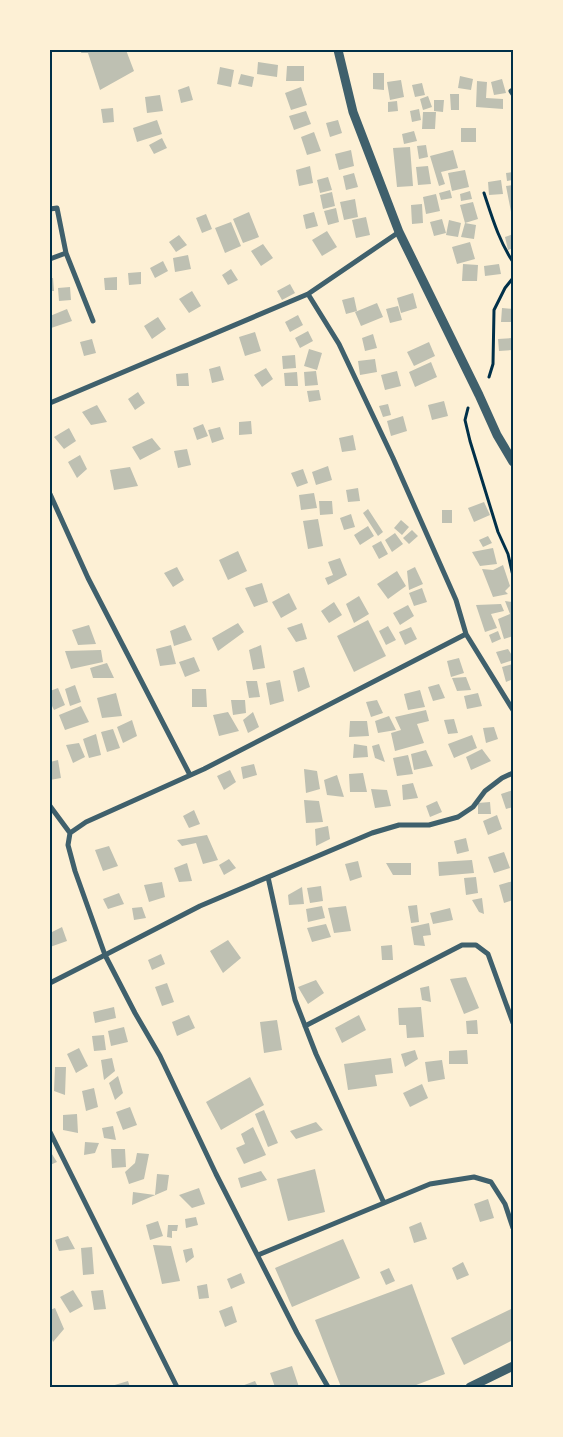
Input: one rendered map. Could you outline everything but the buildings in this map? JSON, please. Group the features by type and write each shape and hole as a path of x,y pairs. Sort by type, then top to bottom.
{"street":[{"path":"338,50 353,112 399,232 480,395 497,435 513,462"},
{"path":"50,209 57,208 66,254 93,321"},
{"path":"50,403 308,294 399,232"},
{"path":"50,258 66,254"},
{"path":"308,294 339,344 393,458 456,600 466,634 513,710"},
{"path":"50,494 88,578 190,775"},
{"path":"70,833 86,822 190,775 466,634"},
{"path":"50,982 200,906 372,833 399,825 430,825 458,817 473,807 485,791 502,778 513,773"},
{"path":"50,806 70,833 68,845 73,863 105,955 160,1056 216,1174 297,1333 328,1387"},
{"path":"268,877 295,1000 316,1054 384,1204"},
{"path":"305,1026 462,945 476,946 488,954 513,1023"},
{"path":"50,1132 177,1387"},
{"path":"258,1255 430,1184 474,1177 491,1182 505,1204 513,1228"},
{"path":"470,1387 513,1366"}],"path":[{"path":"484,193 504,250 513,262"},
{"path":"508,554 513,552"}]}
